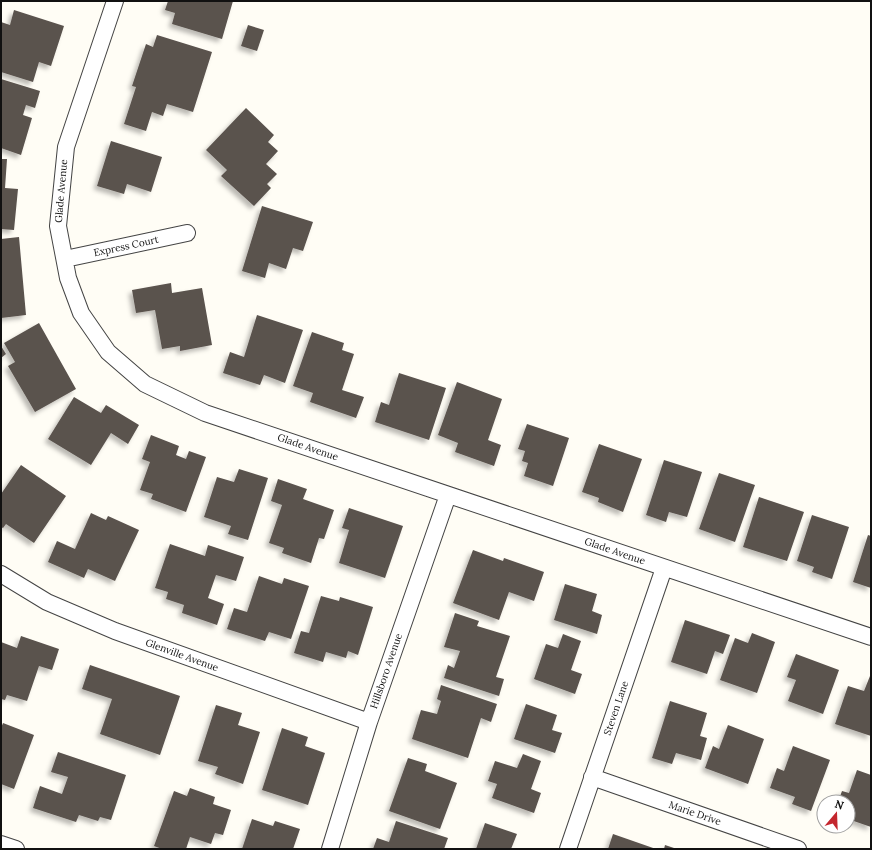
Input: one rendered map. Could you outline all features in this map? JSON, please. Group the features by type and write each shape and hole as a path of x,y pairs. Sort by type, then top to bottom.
{"street":[{"name":"Glade Avenue","path":"114,1 66,147 58,226 68,278 81,313 108,352 146,384 205,412 871,637"},
{"name":"Express Court","path":"65,259 187,233"},
{"name":"Hillsboro Avenue","path":"330,849 369,722 448,495"},
{"name":"Steven Lane","path":"568,849 664,568"},
{"name":"Glenville Avenue","path":"1,574 47,602 115,632 369,722"},
{"name":"Marie Drive","path":"592,777 798,849"},
{"path":"1,844 16,849"}],"building":[{"path":"168,1 233,1 222,39 172,24 175,13 165,10"},
{"path":"14,10 64,26 51,66 39,62 33,82 1,72 1,22 10,25"},
{"path":"248,25 264,30 257,51 241,46"},
{"path":"157,35 212,52 193,112 167,104 163,116 152,112 146,131 124,124 136,87 132,86 146,44 153,47"},
{"path":"1,79 40,91 35,108 26,105 23,115 32,118 21,155 1,148"},
{"path":"246,108 274,135 268,142 278,151 266,164 277,174 267,184 271,188 254,206 221,176 227,170 206,150"},
{"path":"111,141 162,157 151,192 127,184 124,194 97,186"},
{"path":"1,159 7,159 5,188 18,189 14,230 1,229"},
{"path":"262,206 313,222 303,251 293,248 286,269 269,263 265,278 242,271"},
{"path":"19,237 26,315 1,318 1,239"},
{"path":"171,283 172,293 202,288 212,345 180,351 180,346 162,349 155,310 136,313 132,290"},
{"path":"257,315 303,330 285,383 264,375 260,385 223,373 230,352 244,357"},
{"path":"39,323 76,389 35,412 8,366 15,362 4,343"},
{"path":"312,332 344,343 342,350 354,354 342,390 364,397 356,418 310,402 313,393 293,386"},
{"path":"1,346 6,354 1,358"},
{"path":"399,373 446,388 429,440 375,422 381,402 389,405"},
{"path":"457,382 502,399 488,440 501,445 494,466 455,452 458,443 438,435"},
{"path":"74,397 101,413 106,405 139,425 128,444 111,433 91,465 48,439"},
{"path":"527,424 569,438 553,486 524,476 528,463 522,461 525,451 518,449"},
{"path":"151,435 179,446 176,455 186,459 189,451 206,457 186,512 151,499 153,494 140,490 150,462 142,459"},
{"path":"599,444 642,459 623,512 598,502 599,498 582,492"},
{"path":"664,460 702,472 687,517 669,512 666,522 646,515"},
{"path":"21,465 66,496 34,543 6,524 3,528 1,527 1,494"},
{"path":"239,469 268,478 248,540 228,534 231,526 204,517 217,477 234,482"},
{"path":"719,473 755,485 735,542 699,529"},
{"path":"278,479 307,489 303,499 334,510 324,539 319,538 311,563 282,553 284,548 269,543 282,505 271,501"},
{"path":"759,497 804,512 787,561 743,547"},
{"path":"349,508 403,526 385,578 339,563 349,530 342,528"},
{"path":"91,513 106,520 108,516 139,530 115,581 88,569 84,578 48,562 57,541 75,549"},
{"path":"812,515 849,527 832,579 812,572 814,567 797,561"},
{"path":"868,535 871,536 871,588 853,582"},
{"path":"170,544 205,556 208,545 244,557 236,581 216,575 208,598 224,604 217,625 182,613 184,605 166,599 168,592 155,588"},
{"path":"473,550 503,561 504,558 544,572 534,601 509,592 499,620 453,603"},
{"path":"259,576 282,584 284,578 309,586 291,639 269,632 265,641 227,629 234,608 247,612"},
{"path":"565,584 597,594 592,611 602,615 597,634 554,620"},
{"path":"321,596 339,601 340,597 373,607 358,655 348,651 346,658 326,652 323,662 294,653 301,631 309,633"},
{"path":"455,613 479,621 477,626 510,636 496,677 504,679 499,696 444,678 448,665 454,668 460,651 444,647"},
{"path":"685,620 730,635 723,654 715,651 707,674 671,662"},
{"path":"752,633 775,642 757,693 720,680 735,638 748,643"},
{"path":"563,634 581,641 571,670 582,674 575,694 534,679 546,644 558,648"},
{"path":"21,636 59,649 52,670 39,666 27,701 7,695 5,700 1,699 1,642 17,648"},
{"path":"796,654 839,670 823,714 788,701 796,680 787,677"},
{"path":"90,665 180,696 160,755 100,734 112,699 82,689"},
{"path":"870,676 871,736 835,724 848,686 864,691"},
{"path":"441,685 497,704 491,722 481,718 468,758 412,739 421,710 437,714 441,701 437,699"},
{"path":"670,701 707,713 700,736 707,738 701,760 676,753 672,764 652,758"},
{"path":"526,704 557,715 552,730 562,733 555,753 514,739"},
{"path":"216,705 242,713 238,725 260,732 243,784 215,774 218,767 198,761"},
{"path":"3,723 34,735 14,789 1,784 1,728"},
{"path":"728,725 764,739 748,784 705,768 713,746 719,749"},
{"path":"282,728 308,737 305,746 325,753 308,805 262,790"},
{"path":"793,746 830,760 817,794 816,794 811,811 792,804 795,797 770,788 777,768 784,771"},
{"path":"58,752 126,775 111,820 100,817 98,821 79,815 76,822 33,808 40,786 62,794 68,777 51,772"},
{"path":"523,754 541,761 531,789 541,793 534,813 492,798 497,784 488,781 495,761 517,768"},
{"path":"408,758 427,764 425,771 457,783 440,829 389,811"},
{"path":"857,770 871,775 871,827 856,822 856,794 841,794 842,791 849,793"},
{"path":"190,788 215,797 213,804 231,810 223,835 215,833 211,844 190,837 186,849 162,849 154,846 174,791 187,796"},
{"path":"252,819 273,826 275,821 300,829 293,849 242,849"},
{"path":"396,821 448,838 444,849 373,849 377,838 389,842"},
{"path":"485,823 517,834 511,849 476,849"},
{"path":"613,834 656,849 608,849"},
{"path":"665,845 677,849 664,849"}]}
